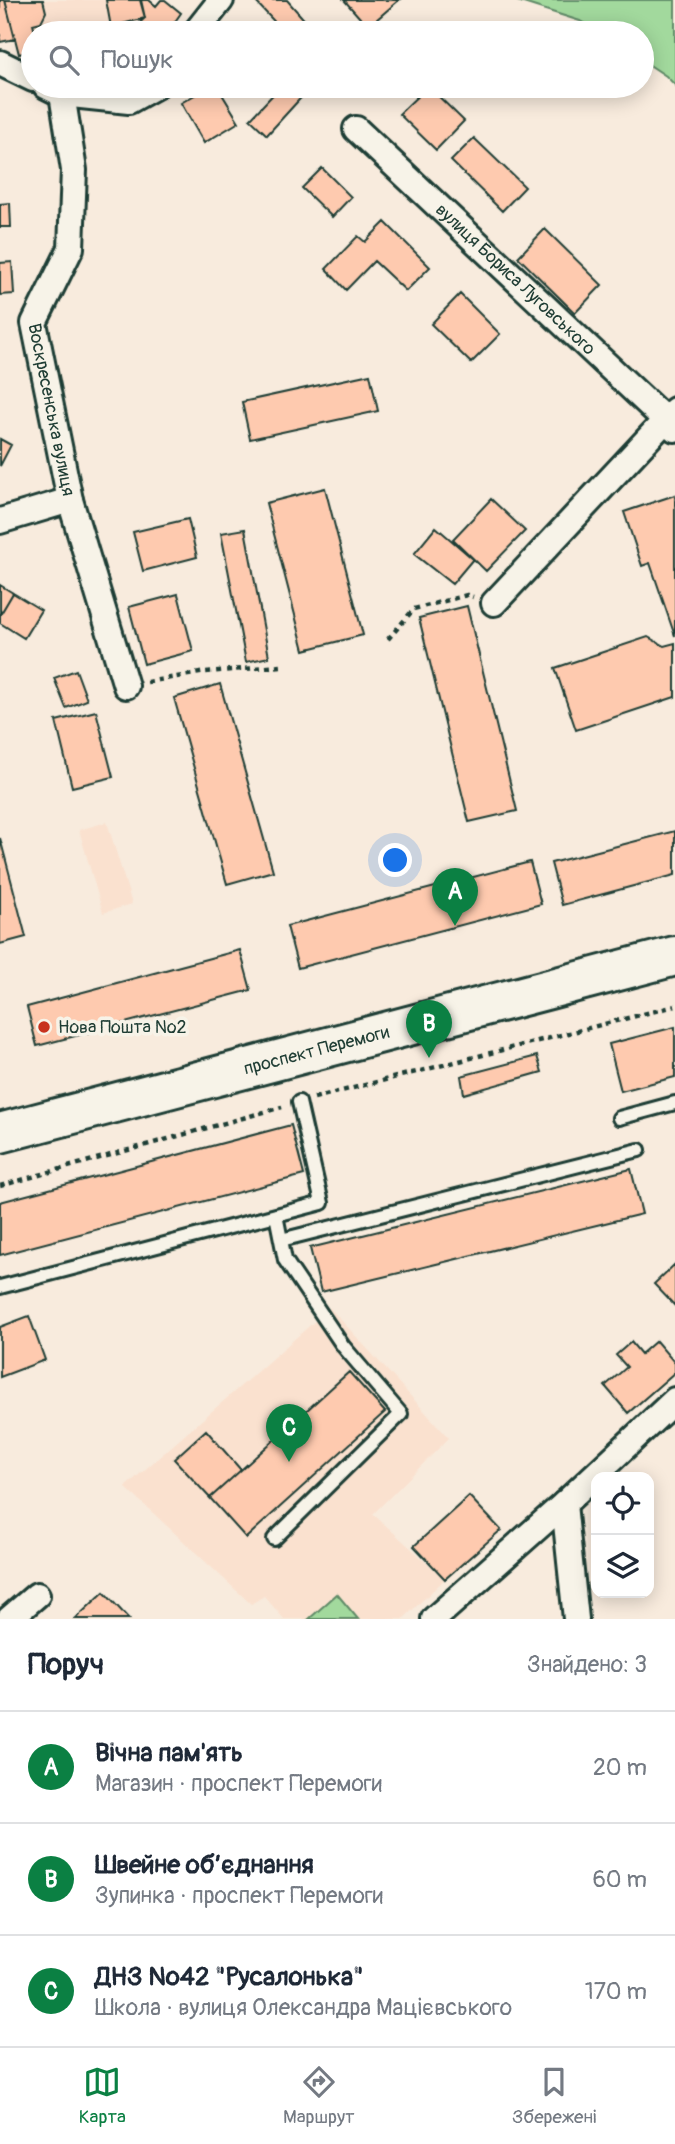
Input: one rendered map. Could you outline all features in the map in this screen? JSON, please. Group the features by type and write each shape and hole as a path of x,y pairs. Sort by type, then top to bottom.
{"main road":[{"name":"проспект Перемоги","path":"0,1133 675,956"}],"street":[{"path":"204,21 221,0"},
{"path":"0,63 21,73"},
{"name":"Воскресенська вулиця","path":"56,98 74,170 72,248 34,323 70,500 126,686"},
{"path":"109,98 129,101 134,98"},
{"name":"вулиця Бориса Луговського","path":"356,130 672,420"},
{"path":"494,603 672,420"},
{"path":"0,521 70,500"},
{"path":"434,1619 564,1504 675,1400"},
{"path":"564,1504 576,1619"},
{"path":"9,1619 37,1595"}],"lane":[{"path":"0,1287 322,1203 299,1102"},
{"path":"619,1118 675,1103"},
{"path":"281,1240 639,1150"},
{"path":"274,1539 401,1414 342,1346 285,1260 276,1215"}],"path":[{"path":"388,639 414,609 467,595 494,603"},
{"path":"126,686 206,672 281,666"},
{"path":"0,1186 299,1102 675,1006"}],"shaded area":[{"path":"5,0 140,0 145,18 142,21 21,21 21,55"},
{"path":"107,822 132,904 103,913 79,830"},
{"path":"330,1308 449,1438 373,1514 445,1579 403,1619 284,1619 264,1596 251,1604 125,1487"}],"green space":[{"path":"514,0 675,0 675,85 654,68 654,21 580,21"},
{"path":"337,1594 358,1619 309,1619"}],"building":[{"path":"0,0 5,0 15,39 0,42"},
{"path":"5,0 43,0 46,12 42,21 21,21 19,54"},
{"path":"106,0 140,0 145,18 110,21"},
{"path":"141,0 149,0 156,6 161,0 165,0 181,13 175,21 142,21 145,18"},
{"path":"254,0 287,0 305,21 274,21"},
{"path":"344,0 399,0 375,21 363,21"},
{"path":"190,98 224,98 239,122 204,143 181,103"},
{"path":"270,98 301,98 267,135 250,119"},
{"path":"416,98 440,98 464,121 436,150 399,114"},
{"path":"474,138 525,187 502,211 451,161"},
{"path":"322,168 351,197 332,217 302,188"},
{"path":"10,203 11,227 0,227 0,204"},
{"path":"385,222 430,267 406,291 374,261 346,290 326,269 358,236 365,242"},
{"path":"545,229 602,285 575,313 518,257"},
{"path":"12,262 14,294 0,295 0,263"},
{"path":"460,294 500,334 471,363 431,324"},
{"path":"370,374 378,411 250,439 242,402"},
{"path":"0,439 11,445 0,466"},
{"path":"325,488 363,635 304,650 266,503"},
{"path":"675,495 675,636 650,563 642,566 624,512"},
{"path":"491,499 525,531 486,571 453,539"},
{"path":"188,519 197,557 143,571 133,532"},
{"path":"436,527 473,559 452,584 414,554"},
{"path":"245,529 269,657 246,662 221,533"},
{"path":"0,585 13,593 0,615"},
{"path":"13,593 41,610 24,638 0,623 0,615"},
{"path":"178,594 193,651 144,664 129,607"},
{"path":"467,606 517,811 469,822 419,618"},
{"path":"648,637 664,646 675,643 675,697 576,730 555,668"},
{"path":"76,670 87,700 66,708 54,678"},
{"path":"220,684 273,871 227,884 174,698"},
{"path":"96,711 113,777 72,787 56,721"},
{"path":"675,831 675,875 562,905 551,863"},
{"path":"0,838 26,937 0,944"},
{"path":"530,862 541,904 298,968 287,926"},
{"path":"240,950 251,990 37,1046 27,1007"},
{"path":"675,1027 675,1077 621,1091 609,1044"},
{"path":"537,1056 542,1072 464,1094 461,1076"},
{"path":"291,1125 304,1175 0,1255 0,1202"},
{"path":"631,1169 642,1214 321,1292 310,1248"},
{"path":"675,1264 675,1306 654,1284"},
{"path":"29,1316 45,1360 0,1377 0,1327"},
{"path":"656,1341 675,1363 675,1372 628,1413 605,1386 627,1367 616,1355 631,1342 641,1354"},
{"path":"349,1372 385,1412 246,1538 210,1498"},
{"path":"206,1430 241,1470 210,1498 174,1459"},
{"path":"469,1496 501,1530 445,1579 414,1546"},
{"path":"104,1592 129,1619 75,1619"}],"place":[{"name":"Вічна пам'ять","path":"455,926"},
{"name":"Нова Пошта №2","path":"44,1027"},
{"name":"Швейне об’єднання","path":"429,1058"},
{"name":"ДНЗ №42 \"Русалонька\"","path":"289,1462"}]}
